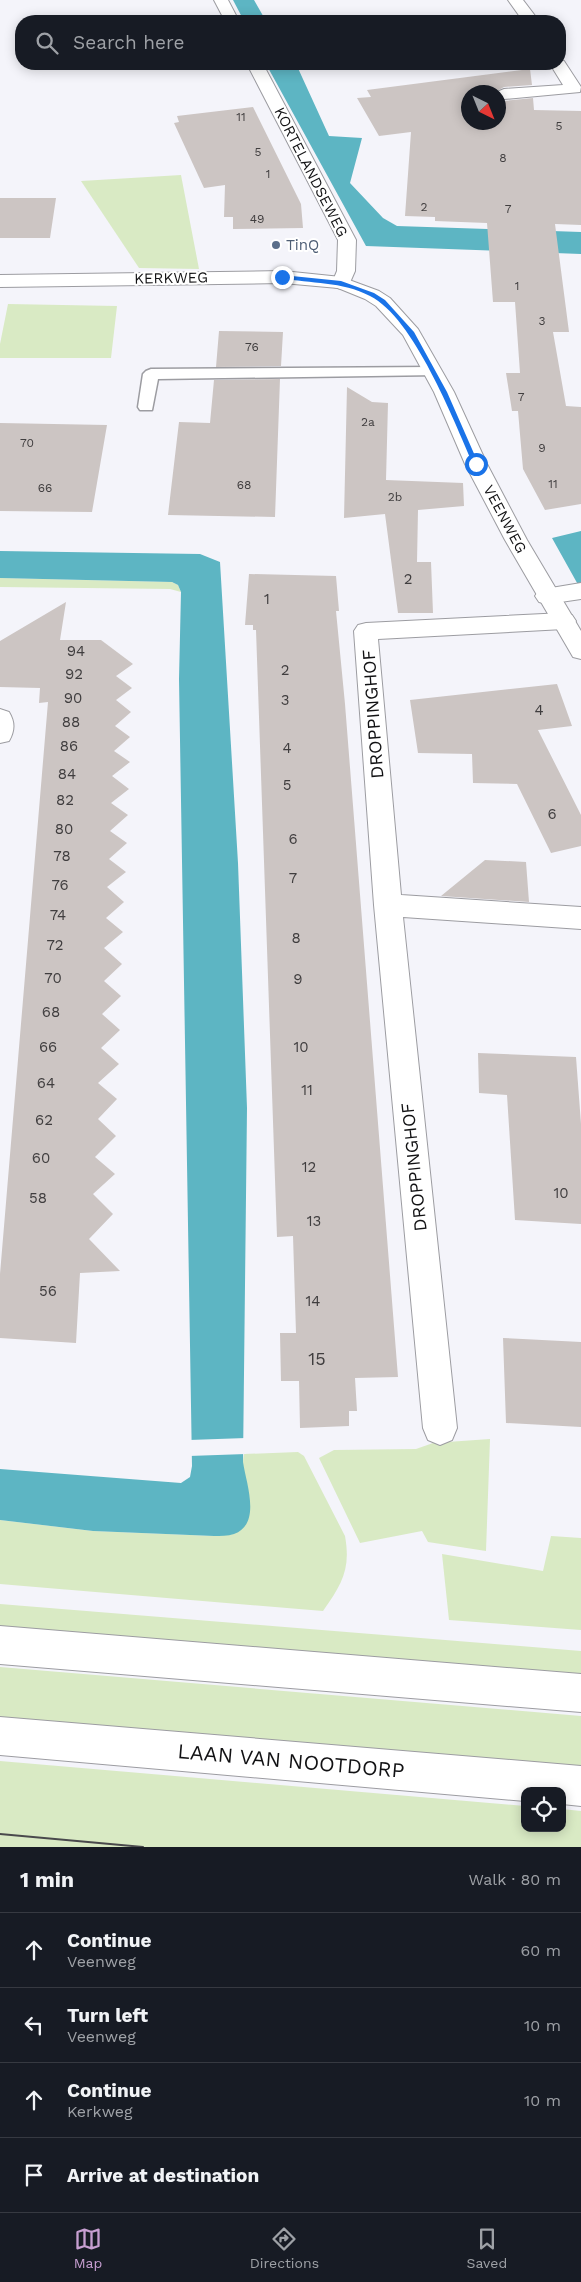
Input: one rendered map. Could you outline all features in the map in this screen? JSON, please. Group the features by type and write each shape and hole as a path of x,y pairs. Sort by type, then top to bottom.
{"street":[{"path":"221,0 229,15"},
{"path":"515,0 526,15"},
{"name":"KORTELANDSEWEG","path":"258,70 347,240 346,271 341,283"},
{"path":"506,94 574,89 562,70"},
{"name":"KERKWEG","path":"0,281 282,277 341,283"},
{"name":"VEENWEG","path":"341,283 372,294 383,302 411,332 444,392 476,464 548,596 581,651"},
{"path":"548,596 578,591"},
{"name":"DROPPINGHOF","path":"440,1428 388,905 366,630 564,622"},
{"path":"0,718 2,722 0,734"},
{"path":"388,905 581,918"},
{"path":"0,1645 581,1693"},
{"name":"LAAN VAN NOOTDORP","path":"0,1736 581,1786"}],"lane":[{"path":"146,407 152,374 433,372"}],"green space":[{"path":"181,175 199,269 139,268 81,181"},
{"path":"8,304 117,306 111,358 0,358 0,344"},
{"path":"0,578 172,582 178,585 181,592 170,589 0,587"},
{"path":"490,1439 486,1551 428,1542 422,1531 360,1543 319,1458 334,1450 416,1449 433,1443"},
{"path":"298,1452 304,1456 345,1536 347,1548 346,1567 340,1584 323,1611 0,1584 0,1520 93,1531 214,1536 233,1534 244,1454"},
{"path":"551,1536 581,1538 581,1630 449,1620 442,1554 543,1571"},
{"path":"0,1604 581,1651 581,1681 0,1633"},
{"path":"0,1667 581,1716 581,1774 0,1724"},
{"path":"0,1761 521,1806 521,1832 566,1832 566,1809 581,1811 581,1847 0,1847"}],"water":[{"path":"233,0 254,0 263,15 241,15"},
{"path":"269,70 299,70 329,136 362,138 350,183 383,218 397,226 581,232 581,254 366,246"},
{"path":"581,531 581,590 552,538"},
{"path":"0,551 200,554 220,562 238,863 247,1108 243,1462 249,1491 250,1512 248,1521 243,1529 232,1535 214,1536 93,1531 0,1520 0,1469 181,1483 190,1477 192,1466 179,679 181,592 178,585 172,582 0,578"}],"pier":[{"path":"246,1438 246,1454 189,1456 189,1440"}],"building":[{"path":"530,70 532,85 506,87 506,85 461,85 461,130 506,130 506,101 533,98 534,110 581,111 581,225 555,224 569,332 553,332 566,406 581,407 581,504 545,510 523,469 518,411 512,411 506,373 520,373 515,302 493,302 487,223 435,221 435,217 405,216 411,132 379,136 357,98 371,97 367,90"},
{"path":"253,107 301,204 303,228 233,229 233,217 224,217 225,185 204,188 174,123 179,122 177,116"},
{"path":"0,198 56,198 50,238 0,238"},
{"path":"219,331 283,332 281,366 216,367"},
{"path":"280,379 275,517 168,515 179,422 210,423 214,380"},
{"path":"347,387 372,402 388,403 386,480 463,483 464,506 418,510 417,562 431,562 433,613 398,613 385,514 344,518"},
{"path":"0,423 107,425 92,512 0,511"},
{"path":"249,574 336,576 339,611 336,611 398,1377 355,1378 357,1411 349,1411 349,1426 300,1428 299,1381 281,1381 280,1333 296,1333 293,1236 277,1237 256,630 253,630 253,625 245,625"},
{"path":"66,602 60,640 101,640 133,664 116,676 132,688 116,700 131,712 115,726 130,737 114,751 130,762 112,776 129,789 111,803 128,815 110,831 127,843 109,859 126,872 107,887 124,902 106,918 123,932 104,948 122,964 104,981 121,996 102,1014 120,1030 101,1048 119,1064 98,1083 117,1099 98,1119 116,1136 95,1157 115,1174 93,1194 113,1214 89,1239 120,1271 80,1273 76,1343 0,1338 0,1274 48,702 39,703 40,688 0,687 0,641"},
{"path":"557,684 572,726 538,730 581,815 581,846 551,853 517,784 473,783 472,754 418,753 410,700"},
{"path":"485,860 526,862 529,902 441,896"},
{"path":"478,1053 576,1057 581,1124 581,1224 515,1220 507,1095 479,1093"},
{"path":"503,1338 581,1342 581,1427 506,1423"}],"tram line":[{"path":"0,1834 143,1847"}],"place":[{"name":"TinQ","path":"276,245"}],"route":[{"path":"282,277 341,283 372,294 383,302 411,332 444,392 476,464"}]}
